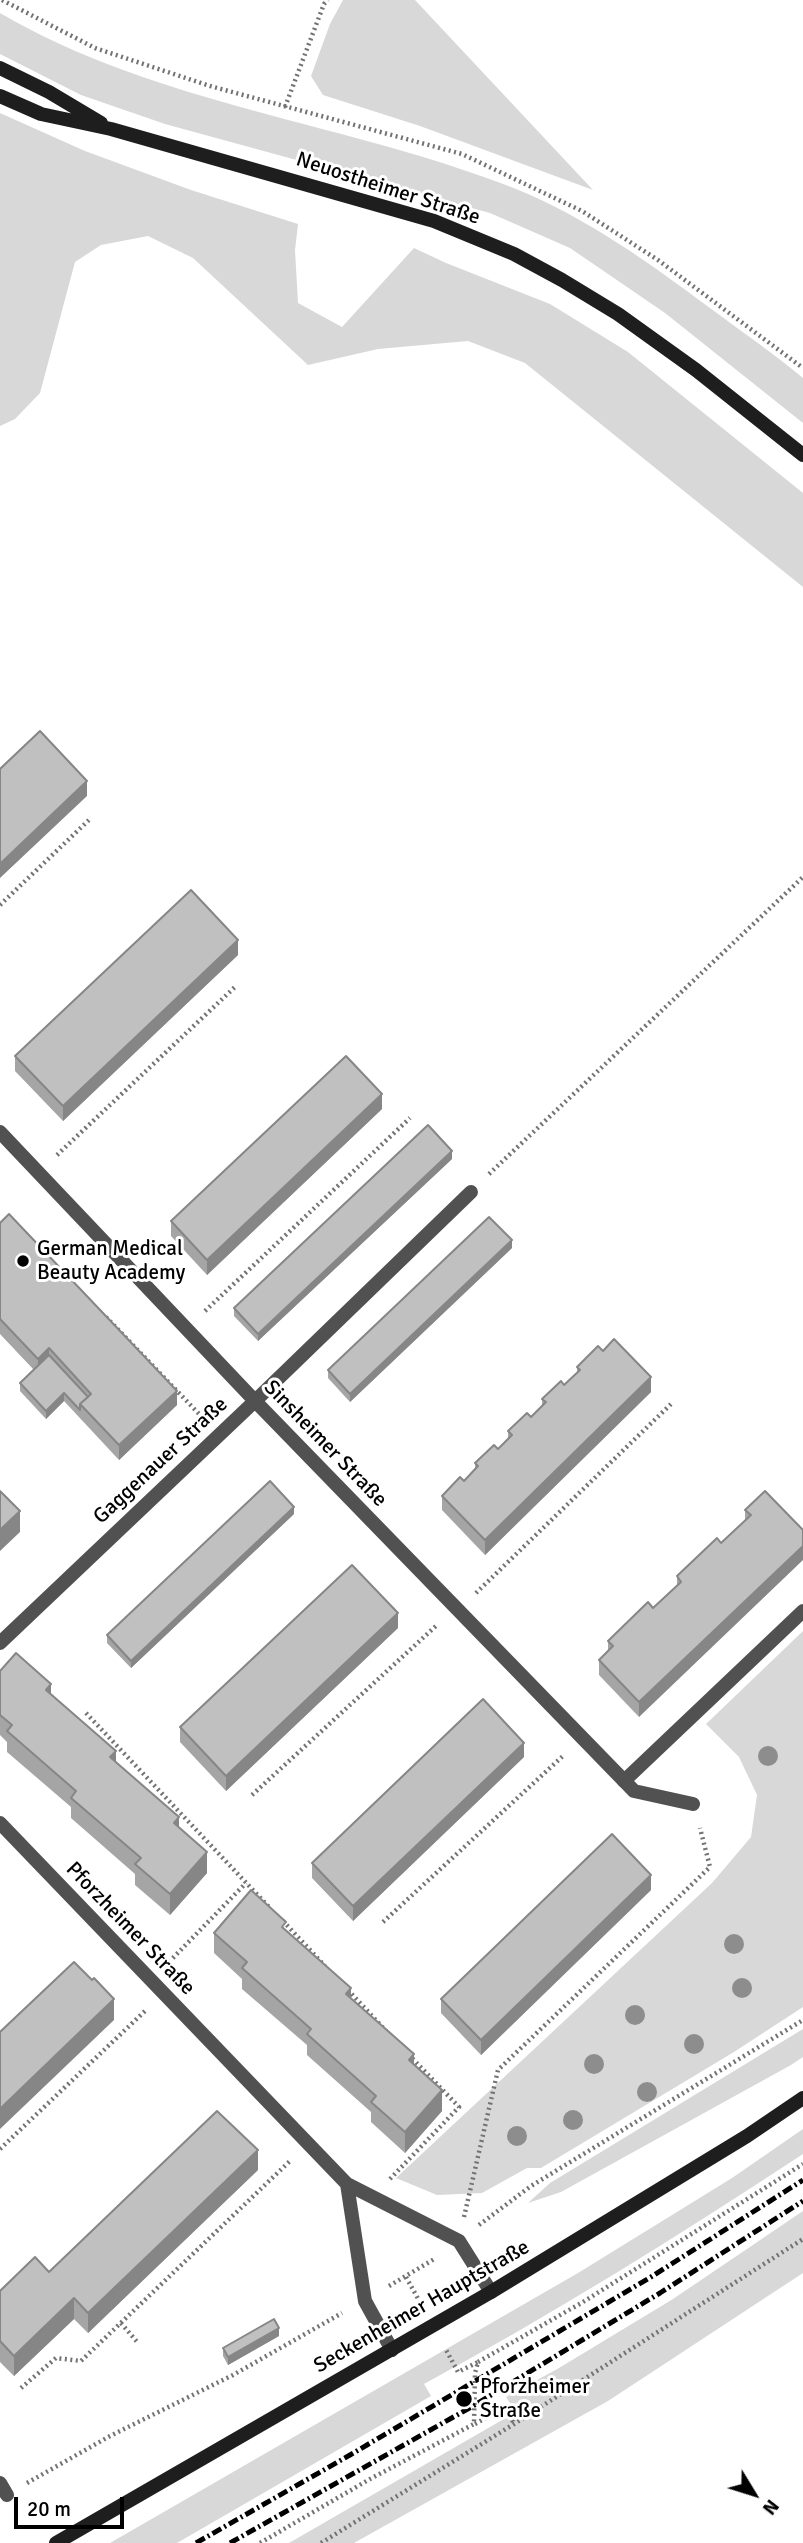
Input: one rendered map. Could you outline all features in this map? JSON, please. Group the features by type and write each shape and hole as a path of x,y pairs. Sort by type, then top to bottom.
{"main road":[{"name":"Neuostheimer Straße","path":"0,68 49,92 111,129"},
{"name":"Neuostheimer Straße","path":"0,96 41,114 111,129 434,221 514,254 618,314 696,370 803,455"},
{"name":"Seckenheimer Hauptstraße","path":"56,2543 491,2292 747,2136 803,2098"}],"street":[{"name":"Sinsheimer Straße","path":"0,1132 255,1401 624,1781 635,1791 693,1804"},
{"name":"Gaggenauer Straße","path":"0,1643 471,1192"},
{"path":"624,1781 803,1611"},
{"name":"Pforzheimer Straße","path":"0,1824 347,2185 458,2241 491,2292"},
{"path":"347,2185 365,2301 392,2350"}],"path":[{"path":"2,0 95,48 210,86 462,155 582,211 658,260 803,368"},
{"path":"285,107 324,4 328,0"},
{"path":"0,905 91,818"},
{"path":"471,1192 803,877"},
{"path":"39,1174 236,986"},
{"path":"186,1329 410,1118"},
{"path":"98,1307 219,1435"},
{"path":"86,1713 329,1970"},
{"path":"383,1922 582,1738"},
{"path":"458,2241 498,2070 710,1867 693,1804"},
{"path":"151,1980 246,1882"},
{"path":"348,1990 394,2038"},
{"path":"0,2148 164,1994"},
{"path":"4,2489 233,2375 427,2265 531,2186 803,2020"},
{"path":"372,2197 458,2107 403,2048"},
{"path":"21,2388 56,2358 81,2361 309,2144"},
{"path":"406,2277 458,2372 583,2302 803,2164"},
{"path":"321,2543 514,2424 803,2239"},
{"path":"121,2323 138,2343"},
{"path":"474,2424 475,2373 478,2362"},
{"path":"260,2543 370,2479 505,2407 514,2424"}],"shaded area":[{"path":"343,0 415,0 593,190 420,126 323,95 311,76 330,24"},
{"path":"0,13 61,45 124,70 189,92 452,166 516,189 568,213 664,274 803,378 803,423 665,313 570,248 490,213 165,124 81,95 0,54"},
{"path":"0,113 85,151 191,190 298,224 295,250 298,303 342,327 414,248 550,304 628,352 803,493 803,587 525,363 468,341 378,349 308,365 193,258 148,236 101,245 75,262 40,393 15,419 0,426"},
{"path":"803,1631 803,2007 734,2052 541,2168 527,2168 482,2193 437,2195 396,2178 712,1883 751,1837 757,1795 739,1757 706,1724"},
{"path":"803,2029 803,2057 791,2065 561,2192 528,2203 550,2183"},
{"path":"803,2129 803,2154 616,2273 424,2384 431,2396 177,2543 110,2543 578,2273 732,2178"},
{"path":"803,2211 803,2273 608,2401 354,2543 289,2543 516,2412 506,2397 673,2299"}],"building":[{"path":"40,731 87,781 0,864 0,769"},
{"path":"191,890 238,940 63,1106 15,1056"},
{"path":"346,1056 382,1094 207,1260 171,1221"},
{"path":"428,1125 452,1151 258,1334 234,1308"},
{"path":"9,1214 177,1391 119,1445 80,1404 91,1394 49,1348 38,1359 0,1319 0,1223"},
{"path":"489,1217 512,1240 350,1394 328,1370"},
{"path":"614,1339 651,1377 485,1540 442,1496 460,1477 464,1481 478,1466 475,1463 494,1445 498,1449 512,1435 508,1431 527,1413 531,1417 546,1402 542,1399 561,1381 564,1385 580,1370 577,1367 598,1346 603,1351"},
{"path":"49,1355 88,1397 80,1404 80,1410 64,1393 46,1411 20,1383"},
{"path":"270,1481 294,1507 131,1661 107,1635"},
{"path":"0,1491 20,1511 0,1530"},
{"path":"765,1491 803,1530 803,1546 639,1702 599,1660 613,1646 608,1641 648,1602 653,1608 681,1582 677,1576 717,1538 721,1543 751,1515 745,1510"},
{"path":"352,1565 398,1613 226,1776 180,1727"},
{"path":"16,1653 51,1684 46,1690 116,1751 110,1757 179,1817 174,1823 207,1852 170,1894 135,1864 141,1858 71,1798 76,1791 7,1731 12,1725 0,1715 0,1671"},
{"path":"483,1699 524,1743 353,1906 312,1863"},
{"path":"612,1834 651,1875 481,2040 441,1999"},
{"path":"251,1890 286,1922 282,1927 351,1988 346,1994 414,2054 409,2060 442,2090 405,2132 371,2102 376,2096 307,2034 311,2029 242,1968 247,1962 214,1933"},
{"path":"74,1962 114,1999 0,2109 0,2032"},
{"path":"217,2111 258,2150 88,2313 74,2298 14,2356 0,2341 0,2291 35,2257 49,2272"},
{"path":"274,2319 279,2328 228,2357 223,2348"}],"railway":[{"path":"196,2543 651,2277 803,2180"},
{"path":"230,2543 473,2406 660,2293 803,2201"}],"place":[{"name":"German Medical Beauty Academy","path":"23,1261"},
{"name":"Pforzheimer Straße","path":"464,2399"}]}
